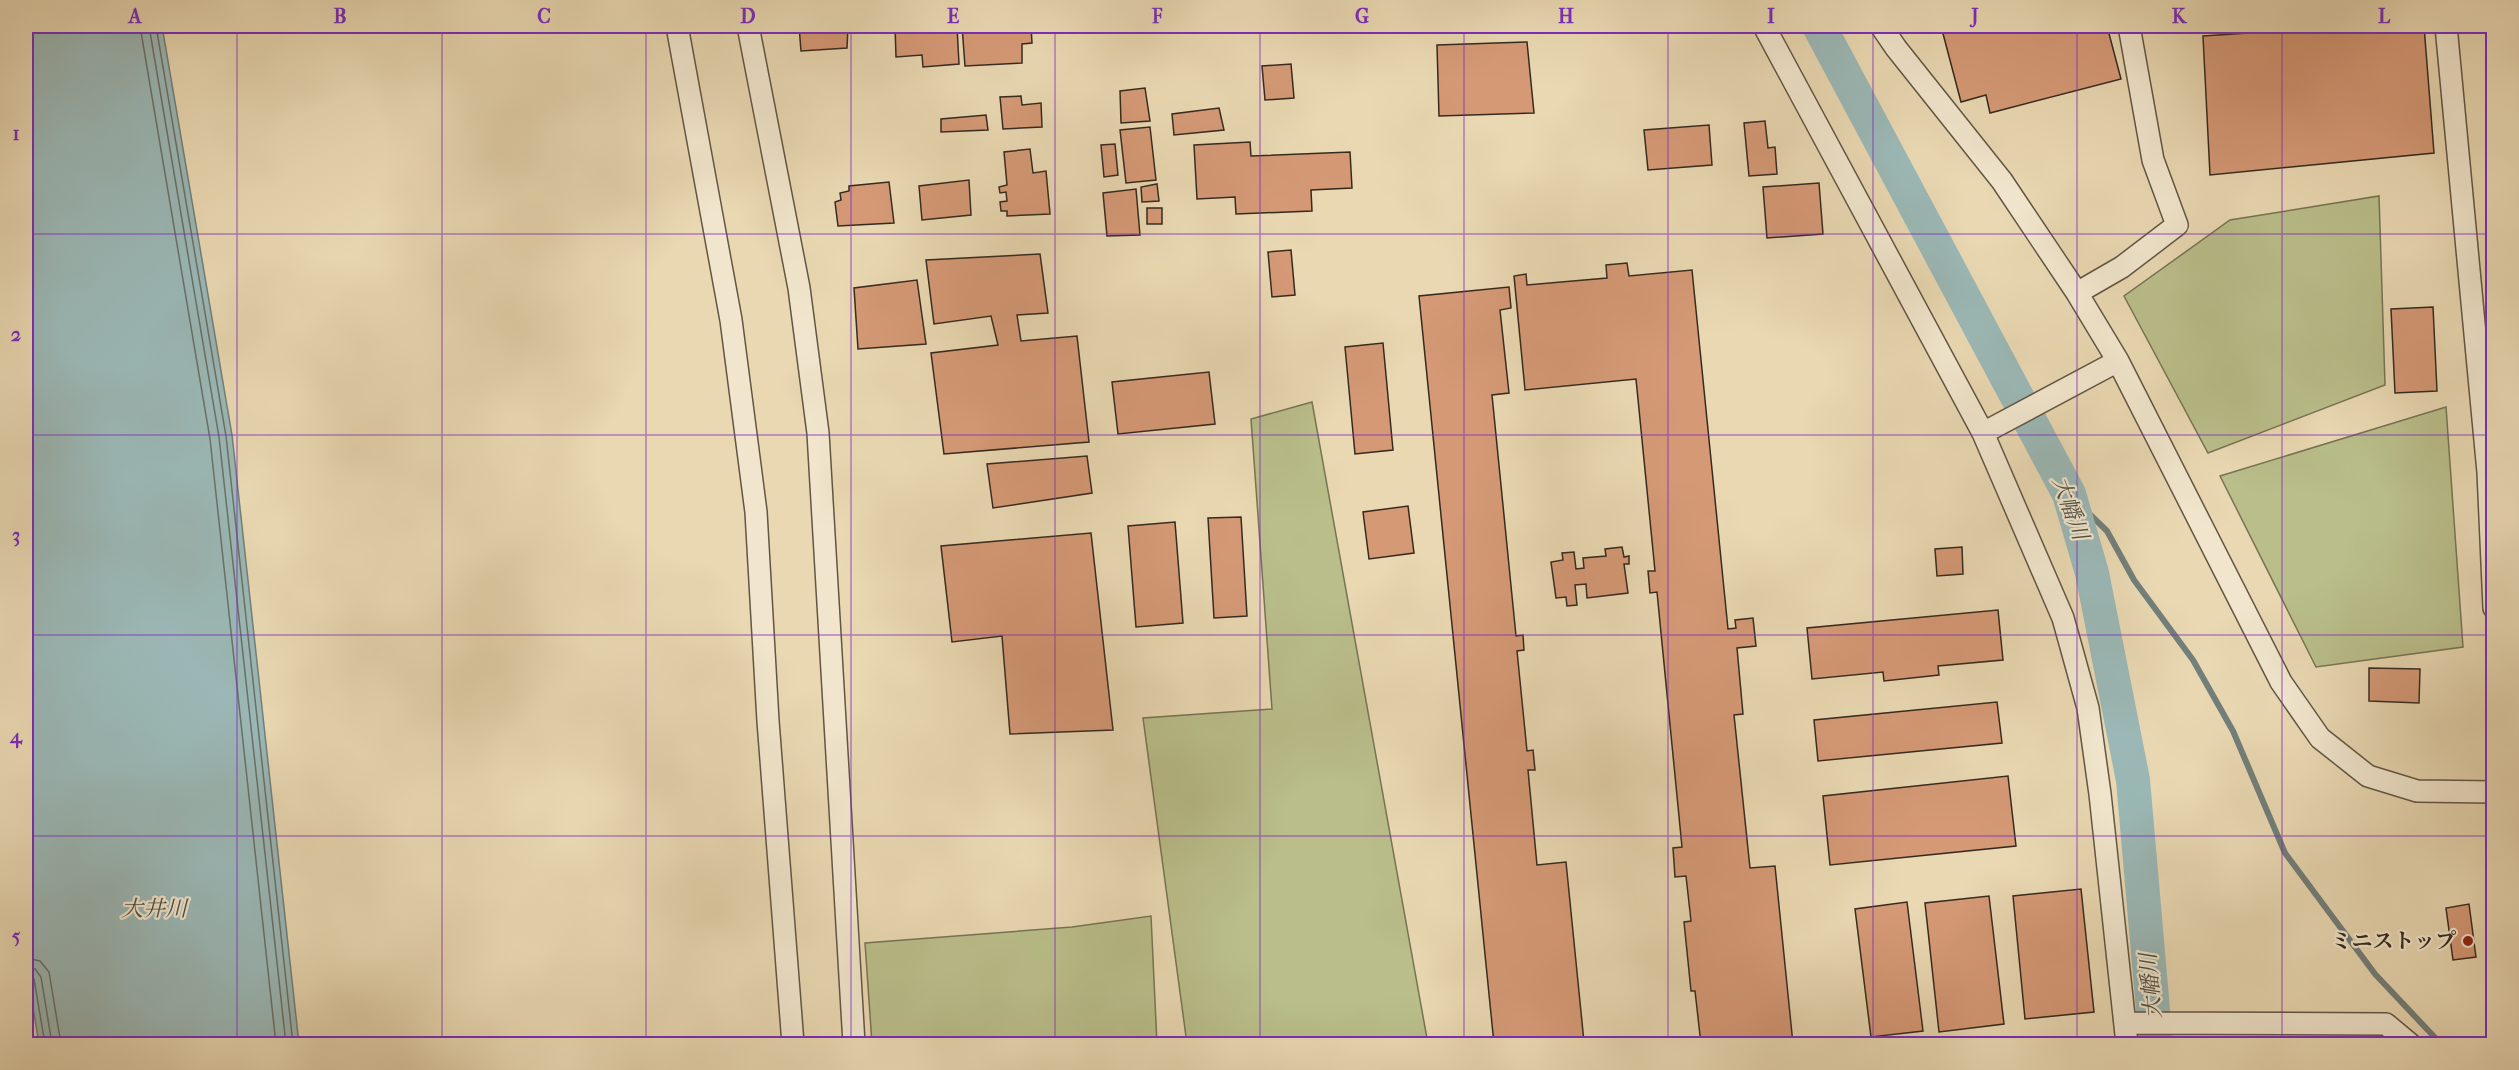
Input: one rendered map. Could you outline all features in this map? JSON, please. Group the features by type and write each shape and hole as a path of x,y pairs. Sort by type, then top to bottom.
{"street":[{"path":"677,26 730,320 756,512 768,721 793,1044"},
{"path":"747,26 799,288 818,433 854,1044"},
{"path":"1764,26 1983,433 2063,618 2088,708 2102,806 2127,1044"},
{"path":"1881,26 2002,182 2078,293 2118,361 2281,682 2320,738 2368,776 2417,791 2493,792"},
{"path":"2078,293 2122,267 2177,225 2153,160 2130,26"},
{"path":"2446,26 2488,472 2493,608"},
{"path":"1983,433 2118,361"},
{"path":"2125,1023 2189,1021 2386,1024 2410,1044"}],"green space":[{"path":"2379,196 2385,385 2208,453 2124,296 2230,220"},
{"path":"1312,402 1428,1044 1187,1044 1143,718 1272,709 1251,419"},
{"path":"2446,407 2463,647 2316,667 2220,476"},
{"path":"1151,916 1157,1044 872,1044 865,943 1072,927"}],"water":[{"name":"大井川","path":"26,26 162,26 232,435 299,1044 39,1044 26,964"}],"building":[{"path":"799,26 848,26 847,48 801,51"},
{"path":"895,26 957,26 959,64 923,67 922,55 896,57"},
{"path":"962,26 1031,26 1032,43 1022,44 1022,63 965,66"},
{"path":"1941,26 2107,26 2121,79 1990,113 1986,95 1961,102"},
{"path":"2356,26 2424,26 2434,153 2210,175 2203,36"},
{"path":"1527,42 1534,113 1439,116 1437,45"},
{"path":"1291,64 1294,98 1265,100 1262,66"},
{"path":"1145,88 1150,121 1121,123 1120,91"},
{"path":"1021,96 1022,105 1041,103 1042,127 1003,129 1000,97"},
{"path":"1219,108 1224,130 1174,135 1172,114"},
{"path":"986,115 988,130 941,132 941,119"},
{"path":"1765,121 1768,148 1775,147 1777,174 1749,176 1744,123"},
{"path":"1709,125 1712,165 1648,170 1644,130"},
{"path":"1150,127 1156,180 1126,183 1120,130"},
{"path":"1250,142 1251,156 1350,152 1352,188 1311,190 1312,211 1236,214 1235,197 1197,199 1194,145"},
{"path":"1115,144 1118,175 1104,177 1101,145"},
{"path":"1030,149 1033,173 1046,171 1050,214 1007,216 1007,211 1001,211 1000,202 1007,201 1006,192 1000,193 999,187 1007,185 1004,152"},
{"path":"969,180 971,215 922,220 919,186"},
{"path":"889,182 894,223 838,226 835,202 841,200 840,193 849,191 849,186"},
{"path":"1819,183 1823,234 1767,238 1763,187"},
{"path":"1157,184 1159,201 1142,202 1141,187"},
{"path":"1136,189 1140,235 1107,236 1103,193"},
{"path":"1147,208 1162,208 1162,224 1147,224"},
{"path":"1291,250 1295,295 1272,297 1268,252"},
{"path":"1040,254 1048,313 1017,315 1021,341 1077,336 1089,442 944,454 931,353 998,345 991,316 934,324 926,260"},
{"path":"1627,263 1629,276 1692,270 1728,629 1736,628 1735,620 1753,618 1756,646 1737,648 1743,714 1734,715 1750,868 1775,866 1793,1044 1701,1044 1695,991 1691,991 1684,922 1691,921 1686,876 1675,877 1673,848 1682,847 1657,592 1650,593 1648,571 1655,571 1636,379 1525,390 1514,276 1526,274 1527,285 1607,278 1606,265"},
{"path":"917,280 926,344 858,349 854,288"},
{"path":"1509,287 1511,308 1500,310 1509,393 1492,395 1516,636 1523,635 1524,650 1517,651 1527,751 1533,750 1535,770 1528,770 1537,865 1566,862 1584,1042 1569,1044 1494,1044 1419,296"},
{"path":"2433,307 2437,391 2395,393 2391,309"},
{"path":"1383,343 1393,450 1355,454 1345,347"},
{"path":"1209,372 1215,424 1118,434 1112,382"},
{"path":"1087,456 1092,493 993,508 987,464"},
{"path":"1408,506 1414,553 1369,559 1363,512"},
{"path":"1241,517 1247,616 1214,618 1208,518"},
{"path":"1175,522 1183,623 1136,627 1128,526"},
{"path":"1091,533 1113,730 1010,734 1002,636 952,642 941,546"},
{"path":"1622,547 1624,557 1629,556 1629,564 1624,564 1628,593 1587,598 1586,584 1575,585 1577,605 1567,606 1566,597 1556,598 1551,562 1563,560 1562,553 1574,552 1576,569 1584,568 1583,558 1606,556 1605,549"},
{"path":"1962,547 1963,574 1937,576 1935,549"},
{"path":"1998,610 2003,660 1938,666 1939,675 1884,681 1883,672 1812,679 1807,628"},
{"path":"2369,668 2420,669 2419,703 2369,701"},
{"path":"1997,702 2002,743 1818,761 1814,720"},
{"path":"2008,776 2016,846 1830,865 1823,796"},
{"path":"2081,889 2094,1012 2025,1019 2013,896"},
{"path":"1989,896 2004,1024 1939,1032 1925,903"},
{"path":"1907,902 1923,1031 1871,1037 1855,909"},
{"path":"2469,904 2476,957 2453,960 2446,908"}],"waterway":[{"name":"大幡川","path":"1819,26 2069,494 2092,573 2133,780 2156,1044"},
{"path":"2069,494 2107,531 2134,580 2193,660 2233,731 2285,853 2375,974 2441,1044"}],"place":[{"name":"ミニストップ","path":"2468,941"}]}
